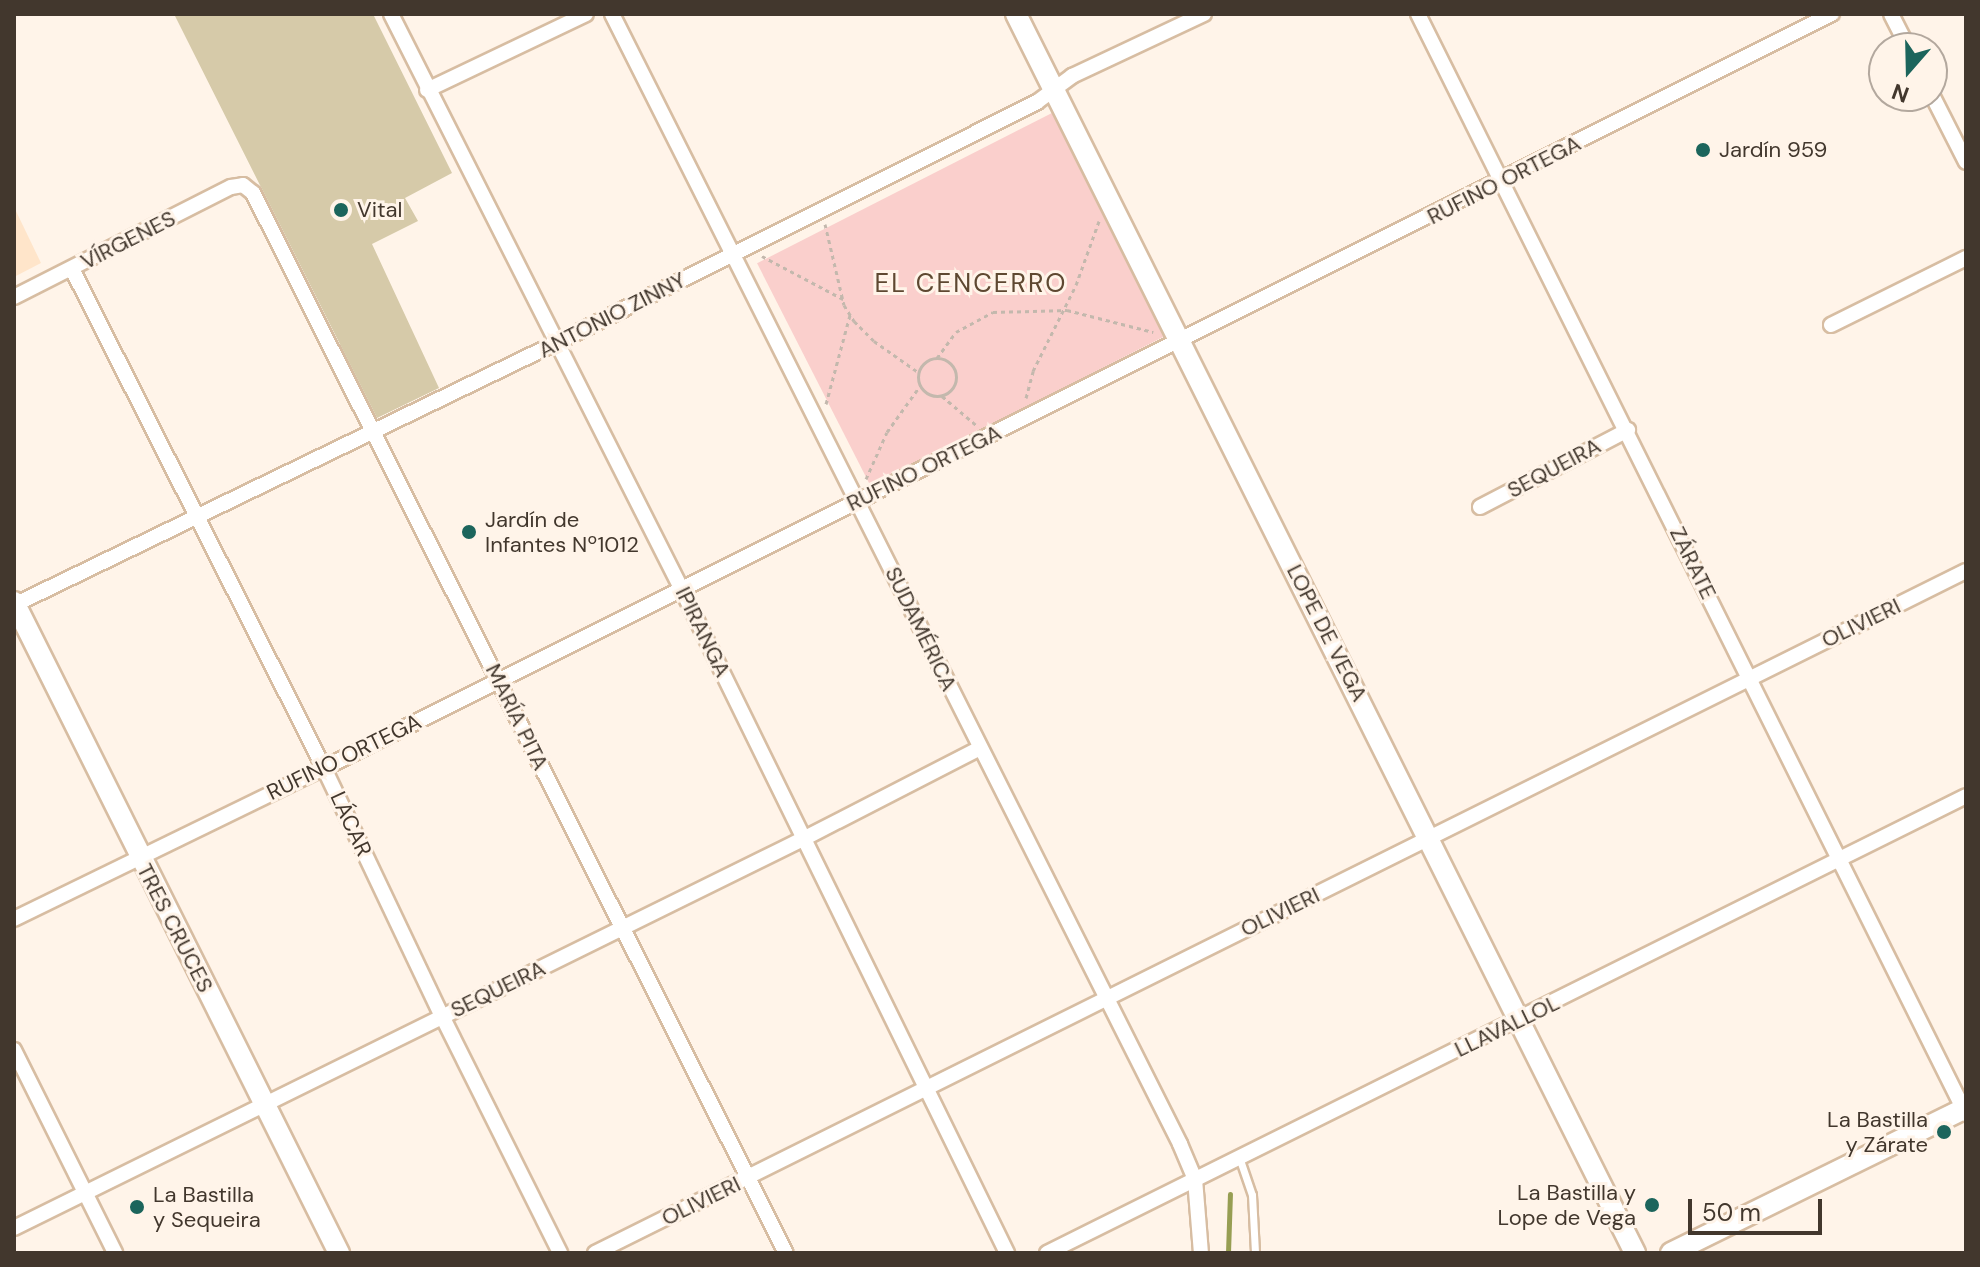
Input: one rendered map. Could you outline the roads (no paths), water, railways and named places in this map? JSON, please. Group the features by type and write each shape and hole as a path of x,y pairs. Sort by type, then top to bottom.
{"street":[{"name":"IPIRANGA","path":"391,14 681,588 1007,1253"},
{"path":"427,90 586,14"},
{"name":"SUDAMÉRICA","path":"612,14 1195,1179 1201,1253"},
{"name":"LOPE DE VEGA","path":"1016,14 1521,1019 1635,1253"},
{"name":"ANTONIO ZINNY","path":"14,604 197,519 556,343 1037,102 1072,76 1204,14"},
{"name":"ZÁRATE","path":"1418,14 1965,1110"},
{"name":"RUFINO ORTEGA","path":"14,919 324,768 1832,14"},
{"path":"1891,14 1900,32"},
{"path":"1941,112 1966,162"},
{"name":"VÍRGENES","path":"14,297 231,187 243,185"},
{"name":"MARÍA PITA","path":"243,185 253,193 375,431 786,1253"},
{"path":"1831,325 1966,258"},
{"name":"LÁCAR","path":"72,269 324,768 442,1016 560,1253"},
{"name":"SEQUEIRA","path":"1480,507 1628,430"},
{"name":"OLIVIERI","path":"595,1253 1966,571"},
{"name":"TRES CRUCES","path":"14,604 339,1253"},
{"name":"SEQUEIRA","path":"14,1228 623,929 980,748"},
{"name":"LLAVALLOL","path":"1047,1253 1966,796"},
{"path":"14,1050 115,1253"},
{"path":"1671,1253 1965,1110"}],"lane":[{"path":"1239,1157 1252,1195 1255,1253"}],"waterway":[{"path":"1228,1253 1230,1194"}],"place":[{"name":"Jardín 959","path":"1703,150"},
{"name":"Vital","path":"341,210"},
{"name":"Jardín de Infantes Nº1012","path":"469,532"},
{"name":"La Bastilla y Zárate","path":"1944,1132"},
{"name":"La Bastilla y Lope de Vega","path":"1652,1205"},
{"name":"La Bastilla y Sequeira","path":"137,1207"}],"district":[{"name":"EL CENCERRO","path":"971,284"}]}
